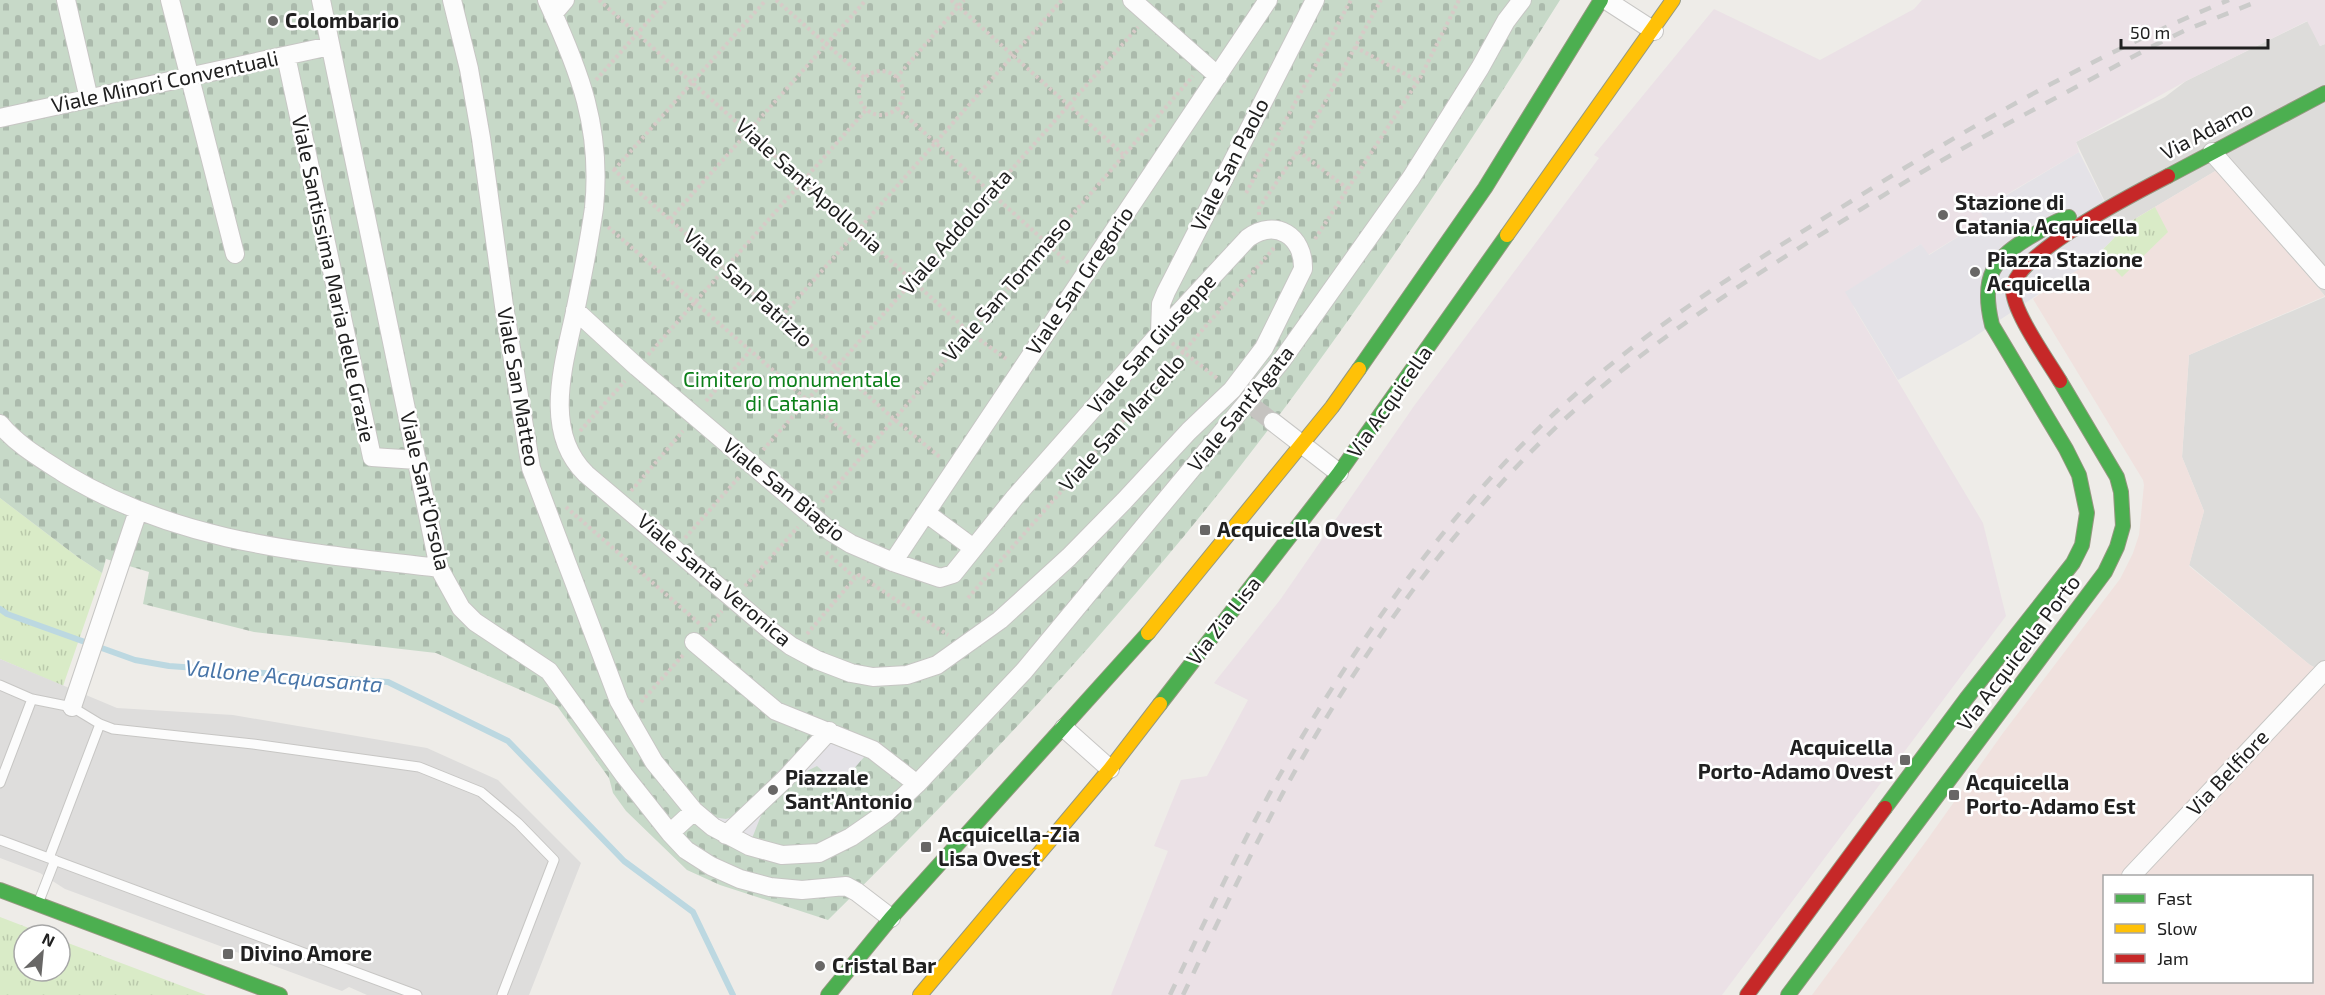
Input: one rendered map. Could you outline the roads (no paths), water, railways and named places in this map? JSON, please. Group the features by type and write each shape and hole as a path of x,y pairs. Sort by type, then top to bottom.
{"main road":[{"path":"828,995 891,918 1157,623 1332,407 1485,188 1604,0"},
{"name":"Via Acquicella","path":"1339,473 1654,31 1673,0"},
{"name":"Via Adamo","path":"2108,207 2325,93"},
{"name":"Via Acquicella Porto","path":"1788,995 2105,572 2118,547 2125,522 2124,502 2116,477 2017,309 2013,287 2017,276 2033,258 2108,207"},
{"name":"Via Acquicella Porto","path":"1747,995 1966,699 2073,563 2082,545 2087,513 2079,475 1992,325 1985,307 1990,277 2003,255 2061,219 2108,207"},
{"name":"Via Zia Lisa","path":"920,995 1110,769 1339,473"},
{"path":"1855,847 1884,869"},
{"path":"0,890 280,995"}],"street":[{"path":"66,0 89,99"},
{"path":"170,0 235,254"},
{"name":"Viale Sant'Orsola","path":"321,0 440,568 461,608 475,622 549,671 624,775 686,850 711,866 740,879 770,887 802,890 846,886 858,892 891,918"},
{"name":"Viale San Matteo","path":"452,0 469,69 481,138 504,306 531,468 619,701 654,762 694,811 726,835"},
{"path":"550,7 565,0"},
{"path":"1132,0 1211,70"},
{"name":"Viale San Gregorio","path":"893,562 1084,276 1211,70 1268,0"},
{"name":"Viale San Paolo","path":"1160,333 1161,304 1166,292 1315,0"},
{"path":"1506,21 1510,0"},
{"name":"Viale Sant'Agata","path":"726,835 749,846 782,855 819,853 851,837 887,812 917,784 1024,671 1251,405 1411,178 1480,68 1506,21 1522,0"},
{"path":"1604,0 1654,31"},
{"name":"Viale Santa Veronica","path":"550,7 591,114 596,154 597,184 593,214 564,360 560,394 560,418 566,446 574,462 732,599 795,648 817,660 851,673 873,677 907,675 937,665 1000,620 1070,557 1189,431 1232,390"},
{"name":"Viale Minori Conventuali","path":"0,118 330,46"},
{"name":"Viale Santissima Maria delle Grazie","path":"286,56 372,458 417,460"},
{"path":"2212,152 2325,280"},
{"name":"Viale San Giuseppe","path":"893,562 940,578 953,574 972,548 1160,333 1248,238 1257,231 1266,229 1286,233 1300,247 1304,258 1303,269 1264,348 1232,390"},
{"name":"Viale San Biagio","path":"575,310 694,416 745,471 804,521 893,562"},
{"path":"1232,390 1251,405"},
{"name":"Via Acquicella","path":"1273,422 1339,473"},
{"path":"0,424 35,455 77,480 138,511 187,528 272,548 440,568"},
{"path":"72,707 138,511"},
{"path":"926,513 972,548"},
{"path":"700,636 776,711 873,750 917,784"},
{"name":"Via Belfiore","path":"2132,875 2325,670"},
{"path":"1064,728 1110,769"},
{"path":"726,835 785,779 829,731"},
{"path":"670,833 694,811"}],"lane":[{"path":"0,685 32,699 72,707 113,729 253,744 420,767 481,792 518,823 554,860 502,995"},
{"path":"0,783 32,699"},
{"path":"38,904 100,724"},
{"path":"0,840 417,995"}],"waterway":[{"name":"Vallone Acquasanta","path":"0,609 7,614 135,660 169,666 388,682 508,741 624,861 693,912 733,995"}],"tunnel":[{"path":"1255,408 1273,422"}],"railway":[{"path":"1170,995 1277,780 1369,632 1440,537 1478,492 1558,410 1628,350 1703,296 1902,170 1993,116 2087,65 2229,0"},
{"path":"1183,995 1285,789 1313,740 1376,641 1411,592 1487,499 1567,417 1656,344 1718,300 1909,180 2149,48 2186,30 2261,0"}],"place":[{"name":"Colombario","path":"273,21"},
{"name":"Stazione di Catania Acquicella","path":"1943,215"},
{"name":"Piazza Stazione Acquicella","path":"1975,272"},
{"name":"Acquicella Ovest","path":"1205,530"},
{"name":"Acquicella Porto-Adamo Ovest","path":"1905,760"},
{"name":"Piazzale Sant'Antonio","path":"773,790"},
{"name":"Acquicella Porto-Adamo Est","path":"1954,795"},
{"name":"Acquicella-Zia Lisa Ovest","path":"926,847"},
{"name":"Divino Amore","path":"228,954"},
{"name":"Cristal Bar","path":"820,966"}],"park label":[{"name":"Cimitero monumentale di Catania","path":"792,392"}]}
